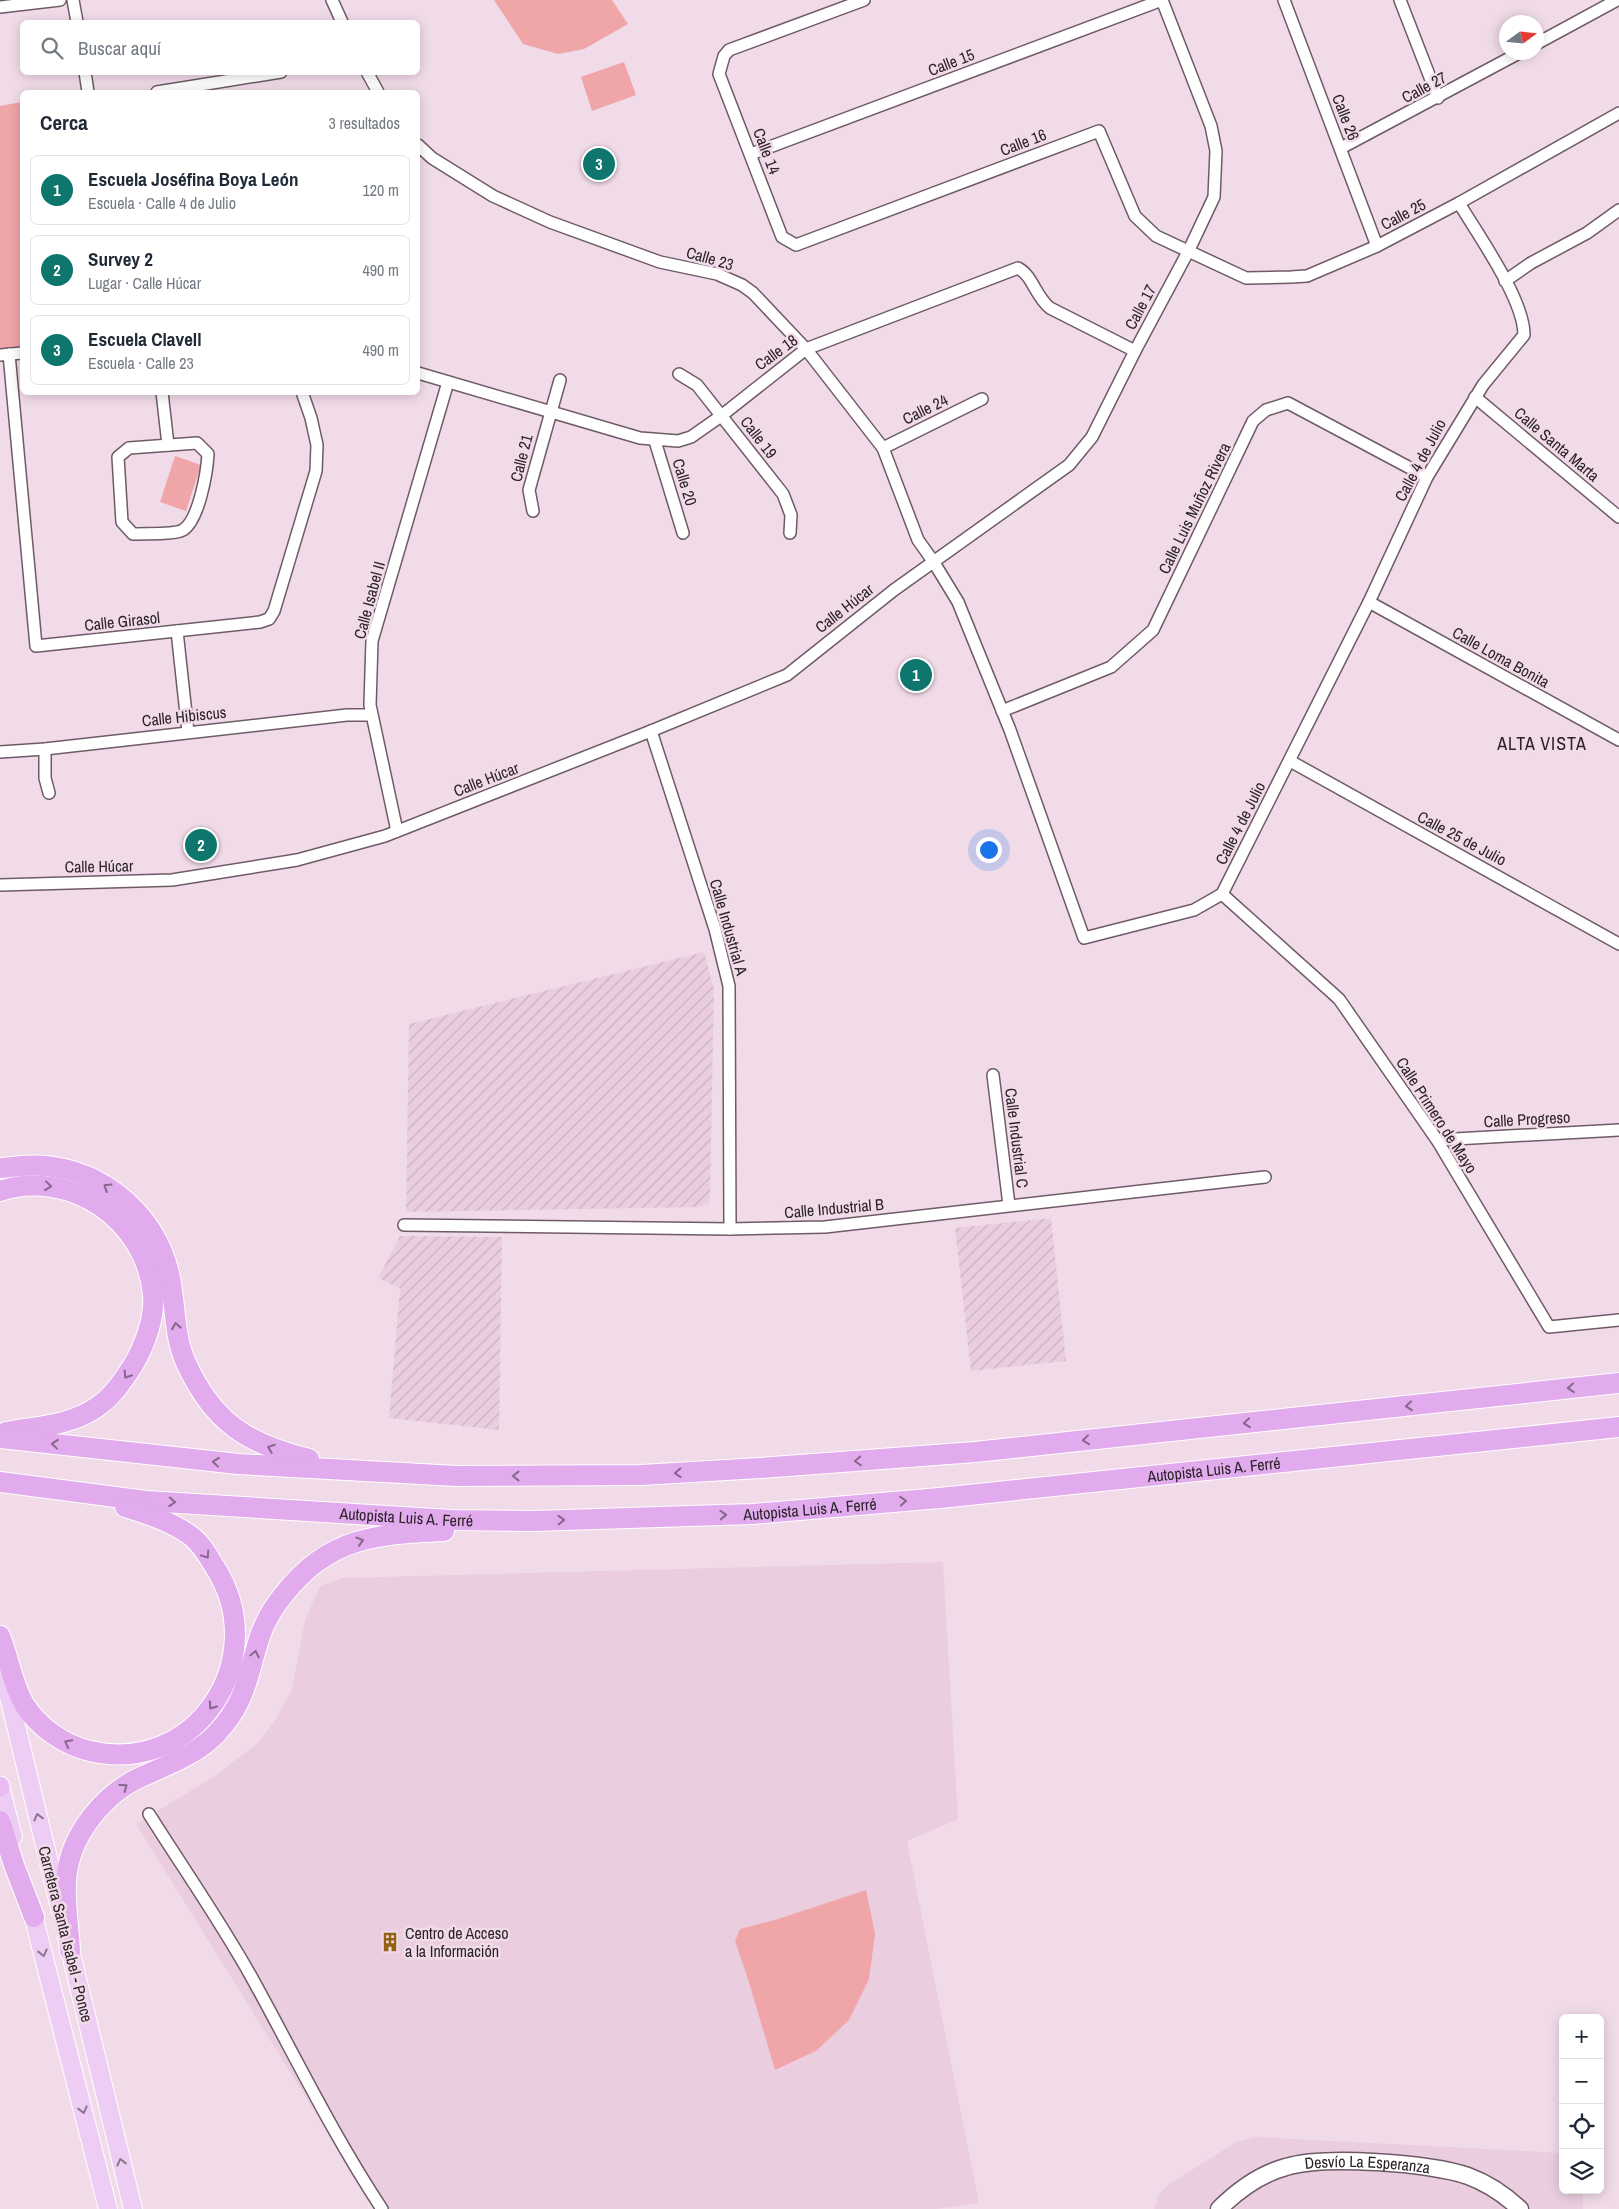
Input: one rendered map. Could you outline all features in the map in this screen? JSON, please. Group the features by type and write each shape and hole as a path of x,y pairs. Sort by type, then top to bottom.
{"highway":[{"path":"0,1168 39,1166 71,1170 94,1179 112,1189 131,1206 147,1224 163,1253 172,1292 178,1337 185,1361 209,1402 222,1417 243,1435 279,1452 311,1460 366,1464 457,1476"},
{"path":"0,1191 29,1185 53,1186 73,1191 109,1211 127,1229 139,1246 148,1268 153,1296 151,1317 144,1343 122,1382 110,1396 97,1407 64,1422 0,1433"},
{"path":"0,1438 238,1464 457,1476 642,1475 976,1452 1619,1383"},
{"name":"Autopista Luis A. Ferré","path":"0,1482 146,1501 451,1520 534,1521 773,1512 940,1498 1619,1427"},
{"path":"0,1636 8,1656 16,1688 24,1705 42,1725 62,1740 82,1750 102,1754 133,1754 153,1750 191,1730 206,1715 220,1695 230,1671 235,1646 235,1625 230,1601 220,1576 205,1551 192,1536 157,1517 88,1493"},
{"path":"70,1951 67,1872 72,1854 88,1821 99,1808 127,1784 186,1756 216,1735 234,1712 244,1693 259,1638 268,1618 280,1599 304,1570 321,1556 341,1547 372,1538 399,1533 493,1531 534,1521"},
{"path":"0,1821 34,1917"}],"main road":[{"name":"Carretera Santa Isabel - Ponce","path":"0,1659 133,2209"},
{"name":"Carretera Santa Isabel - Ponce","path":"0,1787 108,2209"},
{"name":"Desvío La Esperanza","path":"1219,2209 1255,2180 1286,2167 1319,2161 1388,2164 1452,2172 1484,2183 1520,2209"}],"street":[{"path":"0,7 60,0"},
{"path":"73,0 77,20"},
{"path":"332,0 341,20"},
{"name":"Calle 14","path":"810,239 796,245 782,237 719,74 724,56 729,50 864,0"},
{"name":"Calle 15","path":"750,154 1162,0"},
{"name":"Calle 17","path":"933,561 1068,465 1092,437 1135,351 1190,250 1214,197 1217,180 1216,151 1211,126 1162,0"},
{"name":"Calle 26","path":"1284,0 1377,246"},
{"path":"1400,0 1438,98"},
{"path":"1544,40 1617,0"},
{"name":"Calle 27","path":"1341,148 1507,60"},
{"path":"85,75 88,90"},
{"path":"188,90 266,75"},
{"path":"369,75 377,90"},
{"name":"Calle 25","path":"1190,250 1246,278 1307,276 1377,246 1459,203 1619,113"},
{"name":"Calle 16","path":"810,239 1099,131 1136,216 1156,236 1190,250"},
{"name":"Calle 23","path":"420,147 432,158 493,196 550,222 660,262 717,274 742,285 753,293 806,348 882,448 918,540 933,561"},
{"path":"1459,203 1505,281 1531,263 1587,233 1619,210"},
{"name":"Calle 18","path":"420,374 550,413 655,441 678,442 691,437 721,416 806,348 1018,268 1025,272 1041,301 1050,308 1135,351"},
{"name":"Calle 4 de Julio","path":"1222,894 1290,761 1427,477 1475,397 1524,334 1524,325 1505,281"},
{"path":"5,354 20,352"},
{"name":"Calle Girasol","path":"5,354 36,646 260,622 269,618 274,611 316,471 317,445 303,395"},
{"name":"Calle 19","path":"679,374 697,385 783,494 791,515 790,533"},
{"name":"Calle 21","path":"533,511 529,490 560,380"},
{"name":"Calle Isabel II","path":"397,830 371,714 372,641 448,382"},
{"path":"162,395 168,445"},
{"name":"Calle Santa Marta","path":"1475,397 1619,517"},
{"name":"Calle 24","path":"882,448 982,399"},
{"name":"Calle Luis Muñoz Rivera","path":"1002,711 1111,667 1153,630 1253,420 1266,410 1288,403 1427,477"},
{"name":"Calle 20","path":"655,441 683,533"},
{"path":"197,443 208,454 207,475 191,524 182,531 133,534 122,522 118,457 129,448 168,445 197,443"},
{"path":"933,561 958,602 1002,711 1084,938 1194,910 1222,894"},
{"name":"Calle Húcar","path":"0,885 172,880 297,860 397,830 651,731 787,675 933,561"},
{"name":"Calle Loma Bonita","path":"1368,602 1619,740"},
{"path":"177,631 188,732"},
{"name":"Calle Hibiscus","path":"0,752 45,749 188,732 371,714"},
{"name":"Calle Industrial A","path":"651,731 715,929 729,986 730,1229"},
{"path":"45,749 45,778 49,793"},
{"name":"Calle 25 de Julio","path":"1290,761 1619,944"},
{"name":"Calle Primero de Mayo","path":"1222,894 1339,999 1437,1140 1549,1327 1619,1320"},
{"name":"Calle Industrial C","path":"993,1075 1009,1206"},
{"name":"Calle Progreso","path":"1437,1140 1619,1130"},
{"name":"Calle Industrial B","path":"404,1225 730,1229 825,1227 1265,1177"},
{"path":"149,1814 251,1977 312,2092 382,2209"}],"shaded area":[{"path":"494,0 612,0 628,24 584,49 558,54 523,44"},
{"path":"624,62 636,95 592,111 581,77"},
{"path":"20,102 20,348 0,350 0,106"},
{"path":"175,456 201,465 186,511 160,502"},
{"path":"704,952 714,989 710,1198 708,1204 699,1207 406,1212 409,1024"},
{"path":"1051,1218 1066,1361 971,1371 955,1228"},
{"path":"400,1236 502,1237 499,1430 389,1418 400,1288 378,1278"},
{"path":"943,1562 958,1819 907,1841 979,2203 936,2209 375,2209 136,1824 215,1776 258,1743 276,1719 292,1689 305,1620 320,1586 342,1578"},
{"path":"866,1890 875,1934 869,1979 849,2020 816,2051 775,2070 735,1941 740,1929 775,1920"},
{"path":"1256,2137 1559,2153 1559,2194 1583,2194 1583,2209 1154,2209 1159,2194 1168,2185 1236,2142"}],"place":[{"name":"Escuela Clavell","path":"599,164"},
{"name":"Escuela Joséfina Boya León","path":"916,675"},
{"name":"Survey 2","path":"201,845"},
{"name":"Centro de Acceso a la Información","path":"390,1942"}],"district":[{"name":"ALTA VISTA","path":"1542,744"}]}
